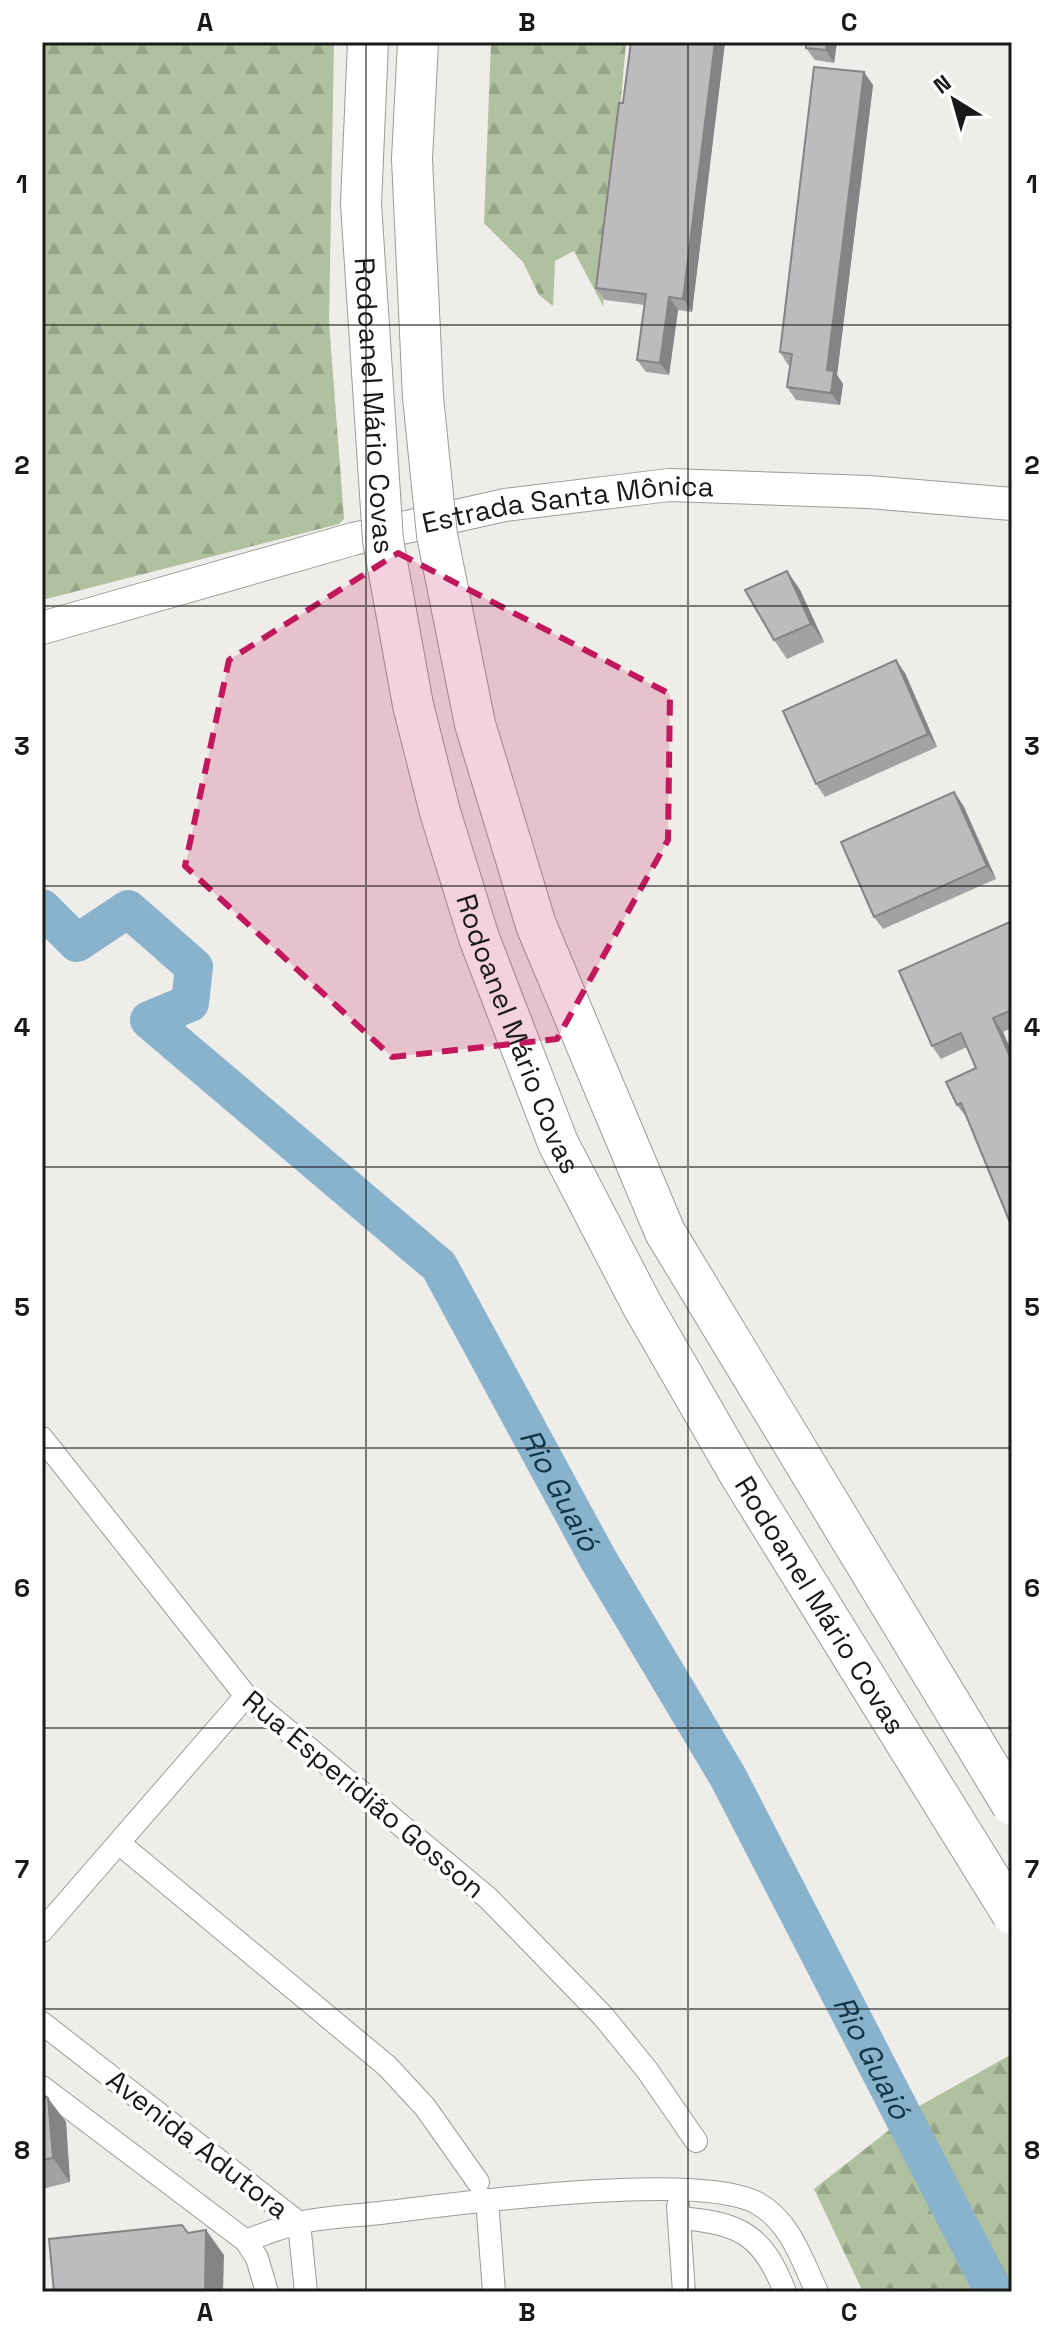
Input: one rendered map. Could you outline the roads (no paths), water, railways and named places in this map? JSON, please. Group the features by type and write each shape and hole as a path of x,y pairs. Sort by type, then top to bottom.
{"highway":[{"name":"Rodoanel Mário Covas","path":"368,42 361,204 383,540 413,705 440,812 479,938 558,1143 642,1305 740,1475 1012,1914"},
{"name":"Rodoanel Mário Covas","path":"418,42 412,159 423,397 437,535 475,724 536,925 665,1232 1012,1805"}],"main road":[{"name":"Estrada Santa Mônica","path":"42,628 353,539 505,505 669,485 869,492 1012,504"}],"street":[{"name":"Rua Esperidião Gosson","path":"42,1438 246,1696 488,1898 603,2016 647,2070 696,2141"},
{"path":"42,1931 246,1696"},
{"path":"120,1844 387,2066 425,2107 482,2191 494,2292"},
{"name":"Avenida Adutora","path":"42,2023 299,2223 306,2292"},
{"path":"42,2087 246,2241 299,2223 482,2191 675,2189 725,2193 757,2203 790,2235 817,2292"},
{"path":"675,2189 680,2218 684,2292"},
{"path":"680,2218 721,2221 738,2228 767,2253 785,2292"},
{"name":"Avenida Adutora","path":"246,2241 257,2258 267,2292"}],"waterway":[{"name":"Rio Guaió","path":"42,908 77,943 128,909 194,967 190,1003 149,1020 439,1266 598,1559 728,1777 994,2292"}]}
